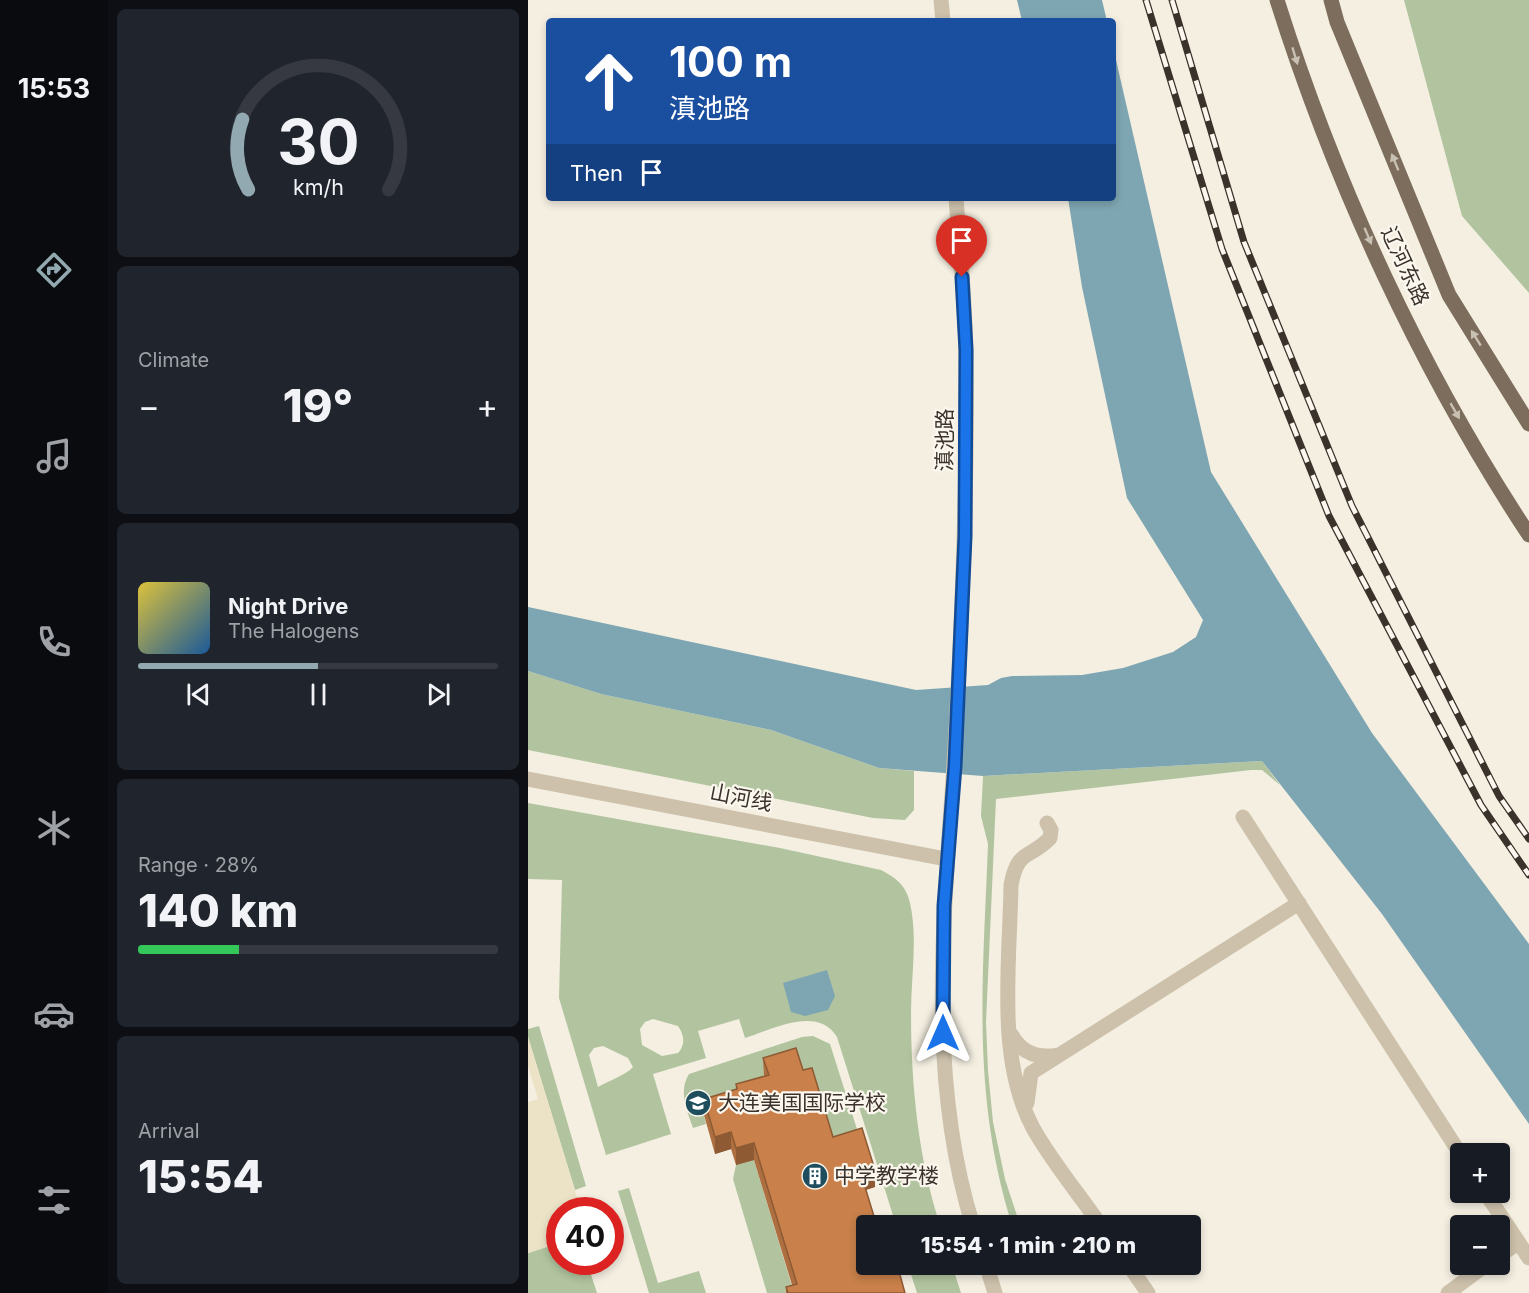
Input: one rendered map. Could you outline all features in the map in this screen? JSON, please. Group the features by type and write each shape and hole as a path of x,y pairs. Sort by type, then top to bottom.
{"main road":[{"name":"辽河东路","path":"1277,0 1302,78 1371,244 1433,373 1529,535"},
{"path":"1331,0 1337,22 1449,295 1529,424"}],"street":[{"path":"941,0 943,18"},
{"name":"滇池路","path":"956,201 966,350 965,536 955,766 946,859 943,1054 961,1186 970,1215"},
{"name":"山河线","path":"528,779 946,859"},
{"path":"1244,817 1453,1143"},
{"path":"1047,823 1051,830 1050,838 1023,855 1015,866 1011,885 1010,1030 1014,1074 1033,1128 1093,1215"},
{"path":"1029,1118 1027,1093 1031,1073 1299,903"},
{"path":"1010,1030 1022,1050 1034,1055 1058,1055"},
{"path":"1492,1203 1529,1258"},
{"path":"1510,1248 1518,1243"},
{"path":"989,1275 994,1293"},
{"path":"1136,1275 1148,1293"},
{"path":"1448,1293 1472,1275"}],"green space":[{"path":"1404,0 1529,0 1529,293 1462,216"},
{"path":"528,671 601,694 771,730 879,768 914,771 914,810 905,820 873,818 528,750"},
{"path":"1262,761 1280,785 1262,770 1251,770 996,799 986,1022 988,1071 993,1122 1005,1179 1017,1215 1009,1215 999,1177 990,1129 985,1082 983,989 988,844 981,816 983,776"},
{"path":"528,803 780,848 881,870 896,879 906,891 914,930 911,1013 914,1093 921,1147 937,1215 893,1215 837,1037 829,1027 819,1022 794,1022 745,1038 739,1019 698,1031 706,1058 653,1074 671,1134 606,1155 559,998 562,880 528,879","holes":["653,1019 678,1026 683,1040 678,1053 662,1056 642,1045 640,1029 645,1022","603,1046 628,1058 633,1067 630,1070 598,1087 589,1055 594,1048"]},
{"path":"539,1026 586,1186 575,1190 528,1037 528,1029"},
{"path":"813,1036 830,1044 862,1145 833,1154 764,1074 769,1091 704,1115 706,1124 693,1128 684,1094 689,1074 802,1037"},
{"path":"754,1160 794,1293 767,1293 733,1179 736,1165"},
{"path":"629,1188 658,1283 699,1271 706,1293 649,1293 624,1211 624,1197 620,1197 618,1191"},
{"path":"546,1247 546,1275 591,1275 597,1293 528,1293 528,1253"},
{"path":"911,1275 955,1275 961,1293 917,1293"}],"shaded area":[{"path":"528,1037 577,1197 546,1197 546,1247 528,1253 528,1102 538,1099 528,1066"}],"water":[{"path":"1017,0 1102,0 1106,18 1021,18"},
{"path":"1116,60 1211,472 1372,733 1529,944 1529,1124 1382,914 1262,761 983,776 879,768 771,730 601,694 528,671 528,607 916,690 988,685 1001,678 1012,676 1082,675 1123,668 1173,652 1196,637 1203,620 1127,498 1082,287 1068,201 1116,201"},
{"path":"827,970 835,996 828,1010 805,1016 791,1012 783,983"}],"building":[{"name":"中学教学楼","path":"796,1048 803,1070 812,1068 833,1137 862,1128 875,1170 861,1174 874,1215 856,1215 856,1275 900,1275 905,1293 788,1293 786,1287 797,1284 754,1143 736,1148 731,1132 715,1137 704,1099 737,1089 736,1084 769,1075 763,1058"}],"railway":[{"path":"1146,0 1222,249 1329,516 1481,805 1529,875"},
{"path":"1172,0 1244,242 1352,506 1499,796 1529,839"}],"place":[{"name":"大连美国国际学校","path":"698,1103"},
{"name":"中学教学楼","path":"815,1176"}],"route":[{"path":"943,1033 946,859 955,766 965,536 966,350 962,277"}]}
